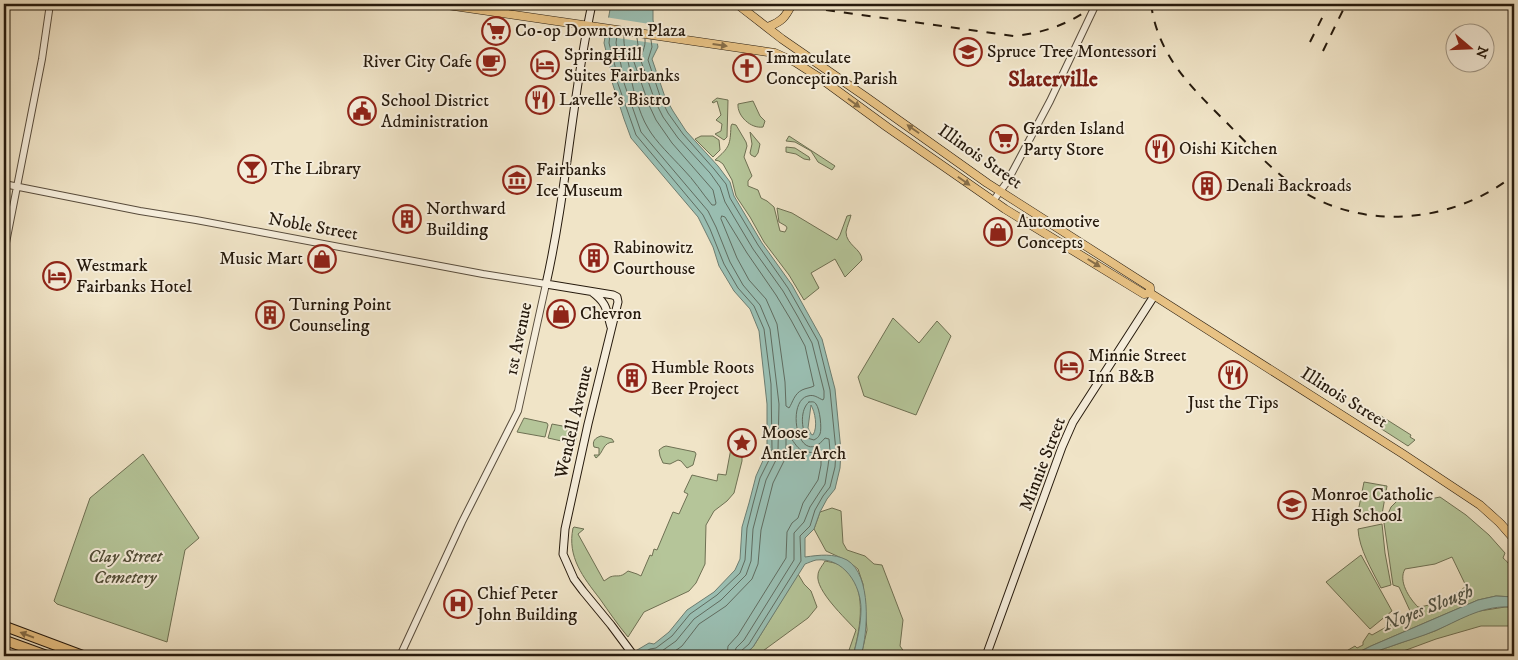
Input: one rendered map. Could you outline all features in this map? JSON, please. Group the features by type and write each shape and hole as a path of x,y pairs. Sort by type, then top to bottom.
{"highway":[{"path":"4,626 84,656"},
{"path":"4,640 48,656"}],"main road":[{"name":"Illinois Street","path":"440,4 775,53 785,57 820,78 993,201 1144,294 1152,294 1403,454 1480,505 1514,539"},
{"name":"1st Avenue","path":"546,284 562,200 581,58 592,27 592,4"},
{"name":"Illinois Street","path":"737,4 791,45 1000,191 1150,287 1152,294"},
{"path":"768,28 781,21 787,15 792,4"},
{"name":"Noble Street","path":"546,284 617,297"},
{"path":"591,292 604,304 608,311 611,328"},
{"name":"Minnie Street","path":"986,656 1062,447 1073,422 1152,294"},
{"name":"Wendell Avenue","path":"617,297 618,305 588,424 565,529 562,554 574,579 634,656"}],"street":[{"path":"4,253 42,59 50,4"},
{"path":"993,201 1007,182 1050,102 1096,4"},
{"name":"Noble Street","path":"4,184 140,211 546,284"},
{"name":"1st Avenue","path":"400,656 462,522 518,411 546,284"}],"green space":[{"path":"717,98 728,100 727,137 724,140 715,134 721,131 722,124 716,120 721,115 717,101 712,102"},
{"path":"753,101 760,116 765,121 763,127 750,124 742,117 738,109 738,104"},
{"path":"732,124 736,125 746,142 747,146 744,157 752,176 748,181 748,186 758,190 761,198 774,207 780,231 785,232 787,228 779,222 777,208 792,213 837,240 847,216 851,215 846,232 848,240 860,253 862,260 845,277 835,259 811,273 819,288 804,300 789,275 764,242 736,196 732,180 723,164 715,160 724,152 728,145"},
{"path":"750,132 760,144 755,157 750,153 752,144"},
{"path":"701,136 713,136 719,140 720,150 713,157 695,139"},
{"path":"789,136 835,166 832,170 818,162 811,151 795,142 786,141"},
{"path":"786,147 795,148 809,157 810,160 786,152"},
{"path":"893,318 919,343 937,321 951,336 916,415 864,396 858,377"},
{"path":"1381,416 1411,435 1410,437 1415,440 1408,446 1380,428 1377,422"},
{"path":"524,418 547,423 545,437 517,432"},
{"path":"552,424 578,429 575,444 548,438"},
{"path":"601,436 612,439 614,442 607,444 599,456 596,458 594,455 599,455 599,448 593,445 594,441"},
{"path":"732,443 742,445 742,461 734,493 714,511 706,525 705,564 696,583 689,591 644,612 628,637 582,575 572,548 573,528 584,529 578,534 604,581 613,576 623,575 628,571 641,576 650,555 652,556 654,549 657,550 673,512 679,514 688,494 684,492 692,475 717,481 718,474 726,475"},
{"path":"666,446 695,452 693,465 687,468 678,460 670,464 663,463 659,450"},
{"name":"Clay Street Cemetery","path":"143,454 199,538 185,550 167,642 57,604 54,601 90,498"},
{"path":"1364,482 1387,486 1381,520 1357,517"},
{"path":"1420,496 1430,499 1440,497 1466,515 1489,535 1505,553 1503,558 1512,571 1514,597 1496,596 1478,600 1351,656 1338,656 1355,646 1357,648 1363,645 1369,633 1372,635 1411,613 1399,587 1393,585 1384,523 1391,507 1398,500","holes":["1452,557 1466,586 1444,600 1418,607 1406,589 1403,574 1405,569 1435,564"]},
{"path":"832,508 841,511 843,543 847,550 865,556 874,564 882,565 903,620 900,646 907,656 861,656 867,630 863,584 858,569 848,561 826,551 814,529 820,512"},
{"path":"1382,524 1391,585 1381,588 1363,552 1358,529"},
{"path":"1361,555 1392,611 1370,629 1326,582"},
{"path":"825,561 840,565 856,583 859,595 860,620 853,656 847,656 856,630 832,604 818,581 819,571"},
{"path":"798,574 811,591 817,607 808,618 756,656 743,656 753,647"},
{"path":"1514,607 1514,626 1481,626 1436,639 1390,656 1365,656 1435,631 1473,612"}],"water":[{"path":"611,4 653,4 653,20 658,47 652,59 665,97 686,131 730,182 734,196 762,243 792,285 822,339 835,389 841,451 840,468 835,489 820,512 814,529 805,538 805,557 837,556 847,560 855,567 861,578 866,605 865,633 861,656 853,656 860,627 861,609 858,591 854,582 843,568 835,563 826,560 816,560 805,564 753,647 743,656 627,656 649,643 654,644 669,632 687,610 714,592 735,570 740,559 742,527 756,476 767,448 767,404 759,331 750,309 734,291 719,266 713,247 698,217 631,138 612,82 604,43","holes":["811,405 816,424 813,435 808,428"]},
{"path":"1496,596 1514,597 1514,607 1483,610 1419,637 1371,653 1351,656 1478,600"}],"pier":[{"path":"605,17 656,25 660,44 603,36"}],"railway":[{"path":"826,10 1014,36 1058,26 1077,17 1096,4"},
{"path":"1151,4 1160,39 1187,81 1269,165 1299,189 1324,203 1352,212 1380,216 1408,216 1437,212 1464,203 1490,191 1514,175"},
{"path":"1310,42 1329,4"},
{"path":"1323,51 1346,4"}],"place":[{"name":"Co-op Downtown Plaza","path":"496,31"},
{"name":"Spruce Tree Montessori","path":"968,52"},
{"name":"River City Cafe","path":"491,62"},
{"name":"SpringHill Suites Fairbanks","path":"545,65"},
{"name":"Immaculate Conception Parish","path":"747,68"},
{"name":"Lavelle's Bistro","path":"540,100"},
{"name":"School District Administration","path":"362,111"},
{"name":"Garden Island Party Store","path":"1004,139"},
{"name":"Oishi Kitchen","path":"1160,149"},
{"name":"The Library","path":"252,169"},
{"name":"Fairbanks Ice Museum","path":"517,180"},
{"name":"Denali Backroads","path":"1207,186"},
{"name":"Northward Building","path":"407,219"},
{"name":"Automotive Concepts","path":"998,232"},
{"name":"Rabinowitz Courthouse","path":"594,258"},
{"name":"Music Mart","path":"322,259"},
{"name":"Westmark Fairbanks Hotel","path":"57,276"},
{"name":"Chevron","path":"561,314"},
{"name":"Turning Point Counseling","path":"270,315"},
{"name":"Minnie Street Inn B&B","path":"1069,366"},
{"name":"Just the Tips","path":"1233,375"},
{"name":"Humble Roots Beer Project","path":"632,378"},
{"name":"Moose Antler Arch","path":"742,443"},
{"name":"Monroe Catholic High School","path":"1292,505"},
{"name":"Chief Peter John Building","path":"458,604"}],"district":[{"name":"Slaterville","path":"1053,79"}],"water label":[{"name":"Noyes Slough","path":"1428,608"}]}
